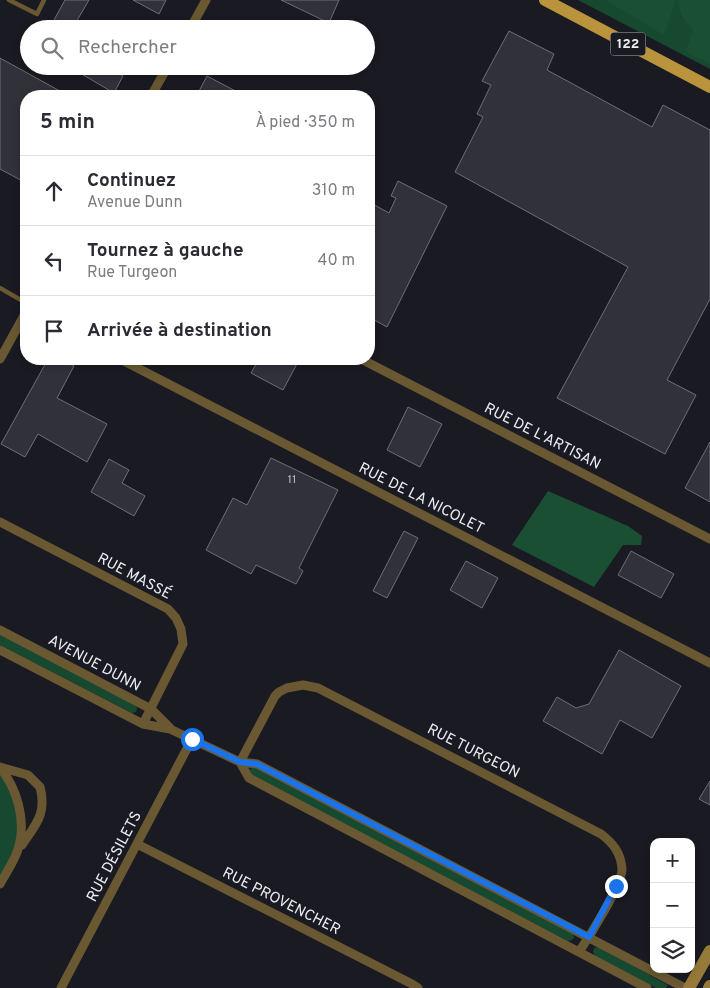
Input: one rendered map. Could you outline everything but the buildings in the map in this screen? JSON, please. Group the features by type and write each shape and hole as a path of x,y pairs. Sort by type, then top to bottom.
{"main road":[{"name":"122","path":"545,0 710,87"},
{"path":"689,988 710,951"}],"street":[{"path":"195,20 206,0"},
{"path":"154,90 163,75"},
{"path":"0,359 20,323"},
{"name":"RUE DE LA NICOLET","path":"132,365 710,663"},
{"name":"RUE DE L'ARTISAN","path":"373,365 710,539"},
{"name":"RUE MASSÉ","path":"0,522 168,610 176,618 181,629 183,644 143,724"},
{"name":"AVENUE DUNN","path":"0,630 151,709 170,729"},
{"name":"AVENUE DUNN","path":"0,650 143,724 170,729 240,762 257,764 685,988"},
{"name":"RUE TURGEON","path":"240,762 275,696 286,688 303,684 318,688 592,830 611,841 619,853 622,871 589,937 579,952"},
{"name":"RUE DÉSILETS","path":"61,988 192,739"},
{"name":"AVENUE DUNN","path":"240,762 249,778 647,988"},
{"path":"0,767 8,777 20,809 22,828 19,848"},
{"path":"0,767 28,776 40,787 43,798 40,818 19,848 0,884"},
{"name":"RUE PROVENCHER","path":"137,844 422,988"}],"lane":[{"path":"9,0 37,14 44,0"},
{"path":"0,288 20,300"}],"green space":[{"path":"578,0 710,0 710,69"},
{"path":"607,0 676,0 664,35"},
{"path":"677,0 710,0 710,64 686,52 693,31 682,16"},
{"path":"548,491 628,526 642,536 641,545 623,545 594,587 512,545"},
{"path":"0,634 136,705 136,712 132,713 0,645"},
{"path":"0,767 8,777 23,828 0,884"},
{"path":"254,767 573,934 574,938 568,941 249,776 250,769"},
{"path":"597,947 668,985 666,988 656,988 595,956 593,952 594,948"}],"route":[{"path":"192,739 240,762 257,764 589,937 616,886"}]}
